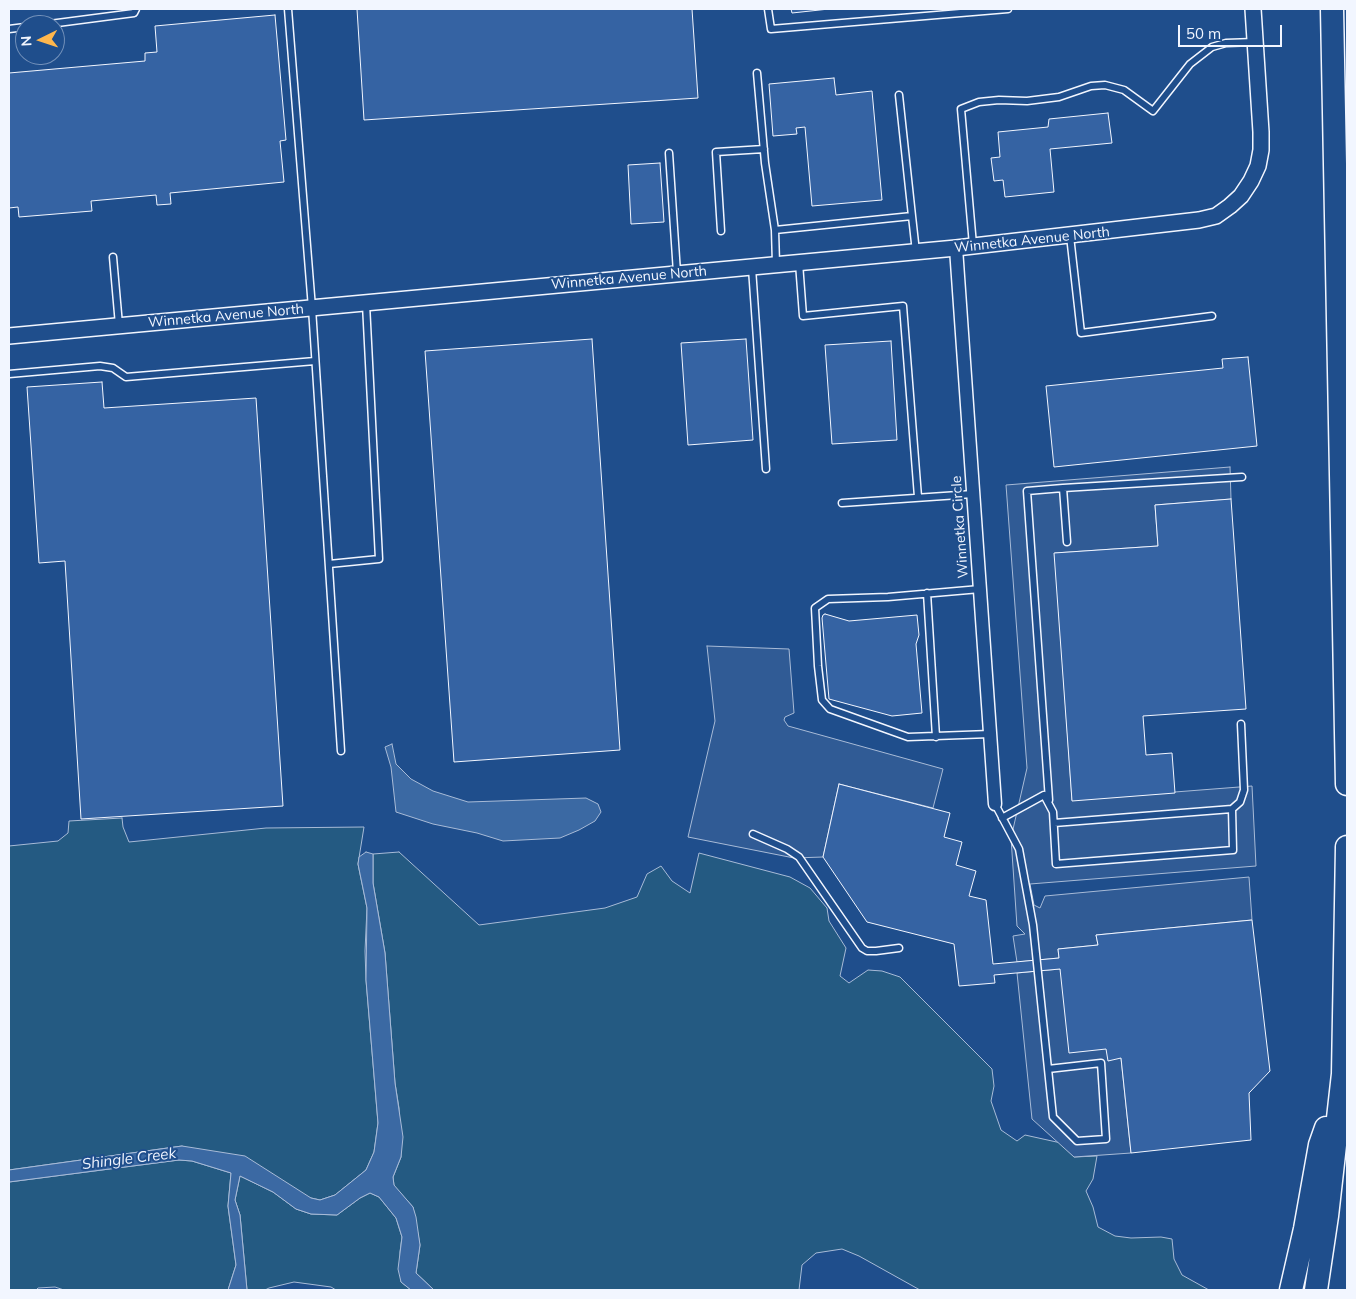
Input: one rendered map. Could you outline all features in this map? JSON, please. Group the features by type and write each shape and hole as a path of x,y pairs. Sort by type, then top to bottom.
{"highway":[{"path":"1332,9 1347,784"},
{"path":"1316,1290 1327,1216 1343,1074 1347,847"},
{"path":"1291,1290 1305,1229 1320,1145 1343,1074"}],"street":[{"path":"1253,9 1255,42"},
{"name":"Winnetka Avenue North","path":"9,336 916,252 1070,236 1199,220 1216,216 1242,196 1258,166 1261,150 1255,42"},
{"name":"Winnetka Circle","path":"956,248 995,804"}],"lane":[{"path":"65,22 134,13 136,9"},
{"path":"288,9 312,308 341,751"},
{"path":"768,9 771,28 1008,9"},
{"path":"973,246 961,109 979,102 999,100 1027,101 1059,97 1091,86 1105,85 1124,90 1153,110 1190,64 1212,47 1226,43 1255,42"},
{"path":"757,74 764,149 775,230 776,264"},
{"path":"899,96 916,252"},
{"path":"722,231 716,152 764,149"},
{"path":"669,153 677,273"},
{"path":"775,230 912,216"},
{"path":"1070,236 1082,333 1212,316"},
{"path":"114,258 119,325"},
{"path":"799,262 803,316 903,306 918,497"},
{"path":"752,266 766,469"},
{"path":"328,564 379,559 366,303"},
{"path":"9,374 100,366 113,368 126,377 315,361"},
{"path":"1049,804 1027,491 1242,477"},
{"path":"1063,488 1067,542"},
{"path":"842,503 973,494"},
{"path":"980,589 828,599 815,608 818,666 822,700 830,709 908,737 990,734"},
{"path":"927,593 936,737"},
{"path":"1054,823 1232,809 1240,802 1244,790 1241,724"},
{"path":"1002,818 1044,795 1053,812 1056,864 1232,850 1232,809"},
{"path":"995,804 1019,849 1033,925 1048,1069 1054,1117 1077,1141 1106,1139 1101,1063 1048,1069"},
{"path":"753,834 787,849 799,857 862,948 867,951 899,948"}],"shaded area":[{"path":"1230,467 1231,499 1155,505 1158,546 1055,553 1072,800 1252,786 1256,866 1030,884 1034,905 1040,908 1045,896 1249,877 1252,920 1096,935 1098,945 1058,949 1059,958 1017,962 1013,936 1025,934 1017,926 1011,838 1027,768 1006,485"},
{"path":"707,646 789,649 794,713 785,717 784,720 788,726 943,769 933,808 839,784 823,857 794,858 688,837 715,721"},
{"path":"122,818 123,827 129,842 266,828 364,827 358,864 367,908 366,980 378,1123 374,1152 366,1170 335,1195 320,1200 311,1198 182,1146 9,1170 9,846 58,841 68,833 69,821"},
{"path":"399,852 479,925 605,908 637,897 647,874 661,866 672,881 690,893 699,853 790,877 810,888 827,908 829,921 846,948 840,976 849,983 868,970 882,971 900,977 992,1069 994,1086 991,1101 1001,1130 1017,1141 1025,1135 1061,1143 1074,1157 1097,1156 1093,1179 1086,1191 1093,1207 1098,1227 1115,1236 1172,1239 1174,1259 1182,1275 1209,1290 920,1290 859,1256 842,1249 816,1253 802,1265 799,1290 434,1290 416,1273 420,1245 413,1207 394,1186 393,1177 401,1157 399,1108 395,1083 385,953 373,883 373,854"},
{"path":"1060,969 1106,1049 1121,1058 1131,1153 1074,1157 1032,1119 1017,973"},
{"path":"179,1160 192,1161 231,1173 228,1206 236,1265 228,1290 64,1290 55,1287 38,1288 36,1290 9,1290 9,1182"},
{"path":"240,1176 273,1192 296,1209 311,1214 337,1215 370,1193 379,1197 396,1218 402,1237 400,1252 401,1282 411,1290 336,1290 331,1287 294,1282 265,1290 247,1290 240,1215 235,1200"}],"water":[{"path":"392,744 396,764 411,779 433,791 468,802 586,798 598,804 601,812 595,821 560,838 503,841 477,833 433,824 396,812 391,767 385,747"},
{"name":"Shingle Creek","path":"366,852 373,854 373,883 385,953 395,1083 403,1137 401,1157 393,1177 394,1185 413,1207 416,1217 420,1245 416,1273 434,1290 411,1290 401,1282 398,1269 402,1237 396,1218 379,1197 370,1193 337,1215 311,1214 296,1209 273,1192 240,1176 235,1200 240,1215 247,1290 228,1290 236,1265 228,1206 231,1173 192,1161 179,1160 9,1182 9,1170 182,1146 245,1156 311,1198 320,1200 335,1195 366,1170 374,1152 378,1123 366,980 367,908 358,864 359,857"}],"building":[{"path":"357,9 692,9 698,98 364,120"},
{"path":"791,9 829,9 792,13"},
{"path":"275,15 286,140 280,141 284,182 170,193 171,204 157,205 156,195 91,201 92,211 19,217 18,207 9,208 9,73 145,61 145,53 157,52 155,26"},
{"path":"834,78 836,95 872,91 882,200 812,206 805,127 796,128 797,134 773,136 769,84"},
{"path":"1108,113 1112,143 1050,149 1054,192 1005,197 1003,180 994,181 991,158 1000,157 998,132 1048,127 1049,119"},
{"path":"660,163 664,222 631,224 628,165"},
{"path":"592,339 620,750 454,762 425,351"},
{"path":"746,339 753,440 688,445 681,343"},
{"path":"891,341 897,440 832,444 825,345"},
{"path":"1248,357 1257,446 1054,467 1046,386 1223,368 1222,359"},
{"path":"102,382 104,408 256,398 283,806 81,819 65,561 39,563 27,387"},
{"path":"1231,499 1246,709 1143,716 1146,755 1172,753 1175,793 1072,801 1054,553 1158,546 1155,505"},
{"path":"825,614 849,621 917,615 919,635 916,644 922,713 892,716 829,699 822,618"},
{"path":"839,784 950,813 944,837 962,842 956,865 976,871 969,896 986,900 993,964 1059,958 1058,949 1098,945 1096,935 1252,920 1270,1071 1249,1093 1251,1140 1131,1153 1121,1058 1108,1061 1106,1049 1069,1053 1060,969 994,975 995,983 959,986 954,944 867,922 823,857"}]}
